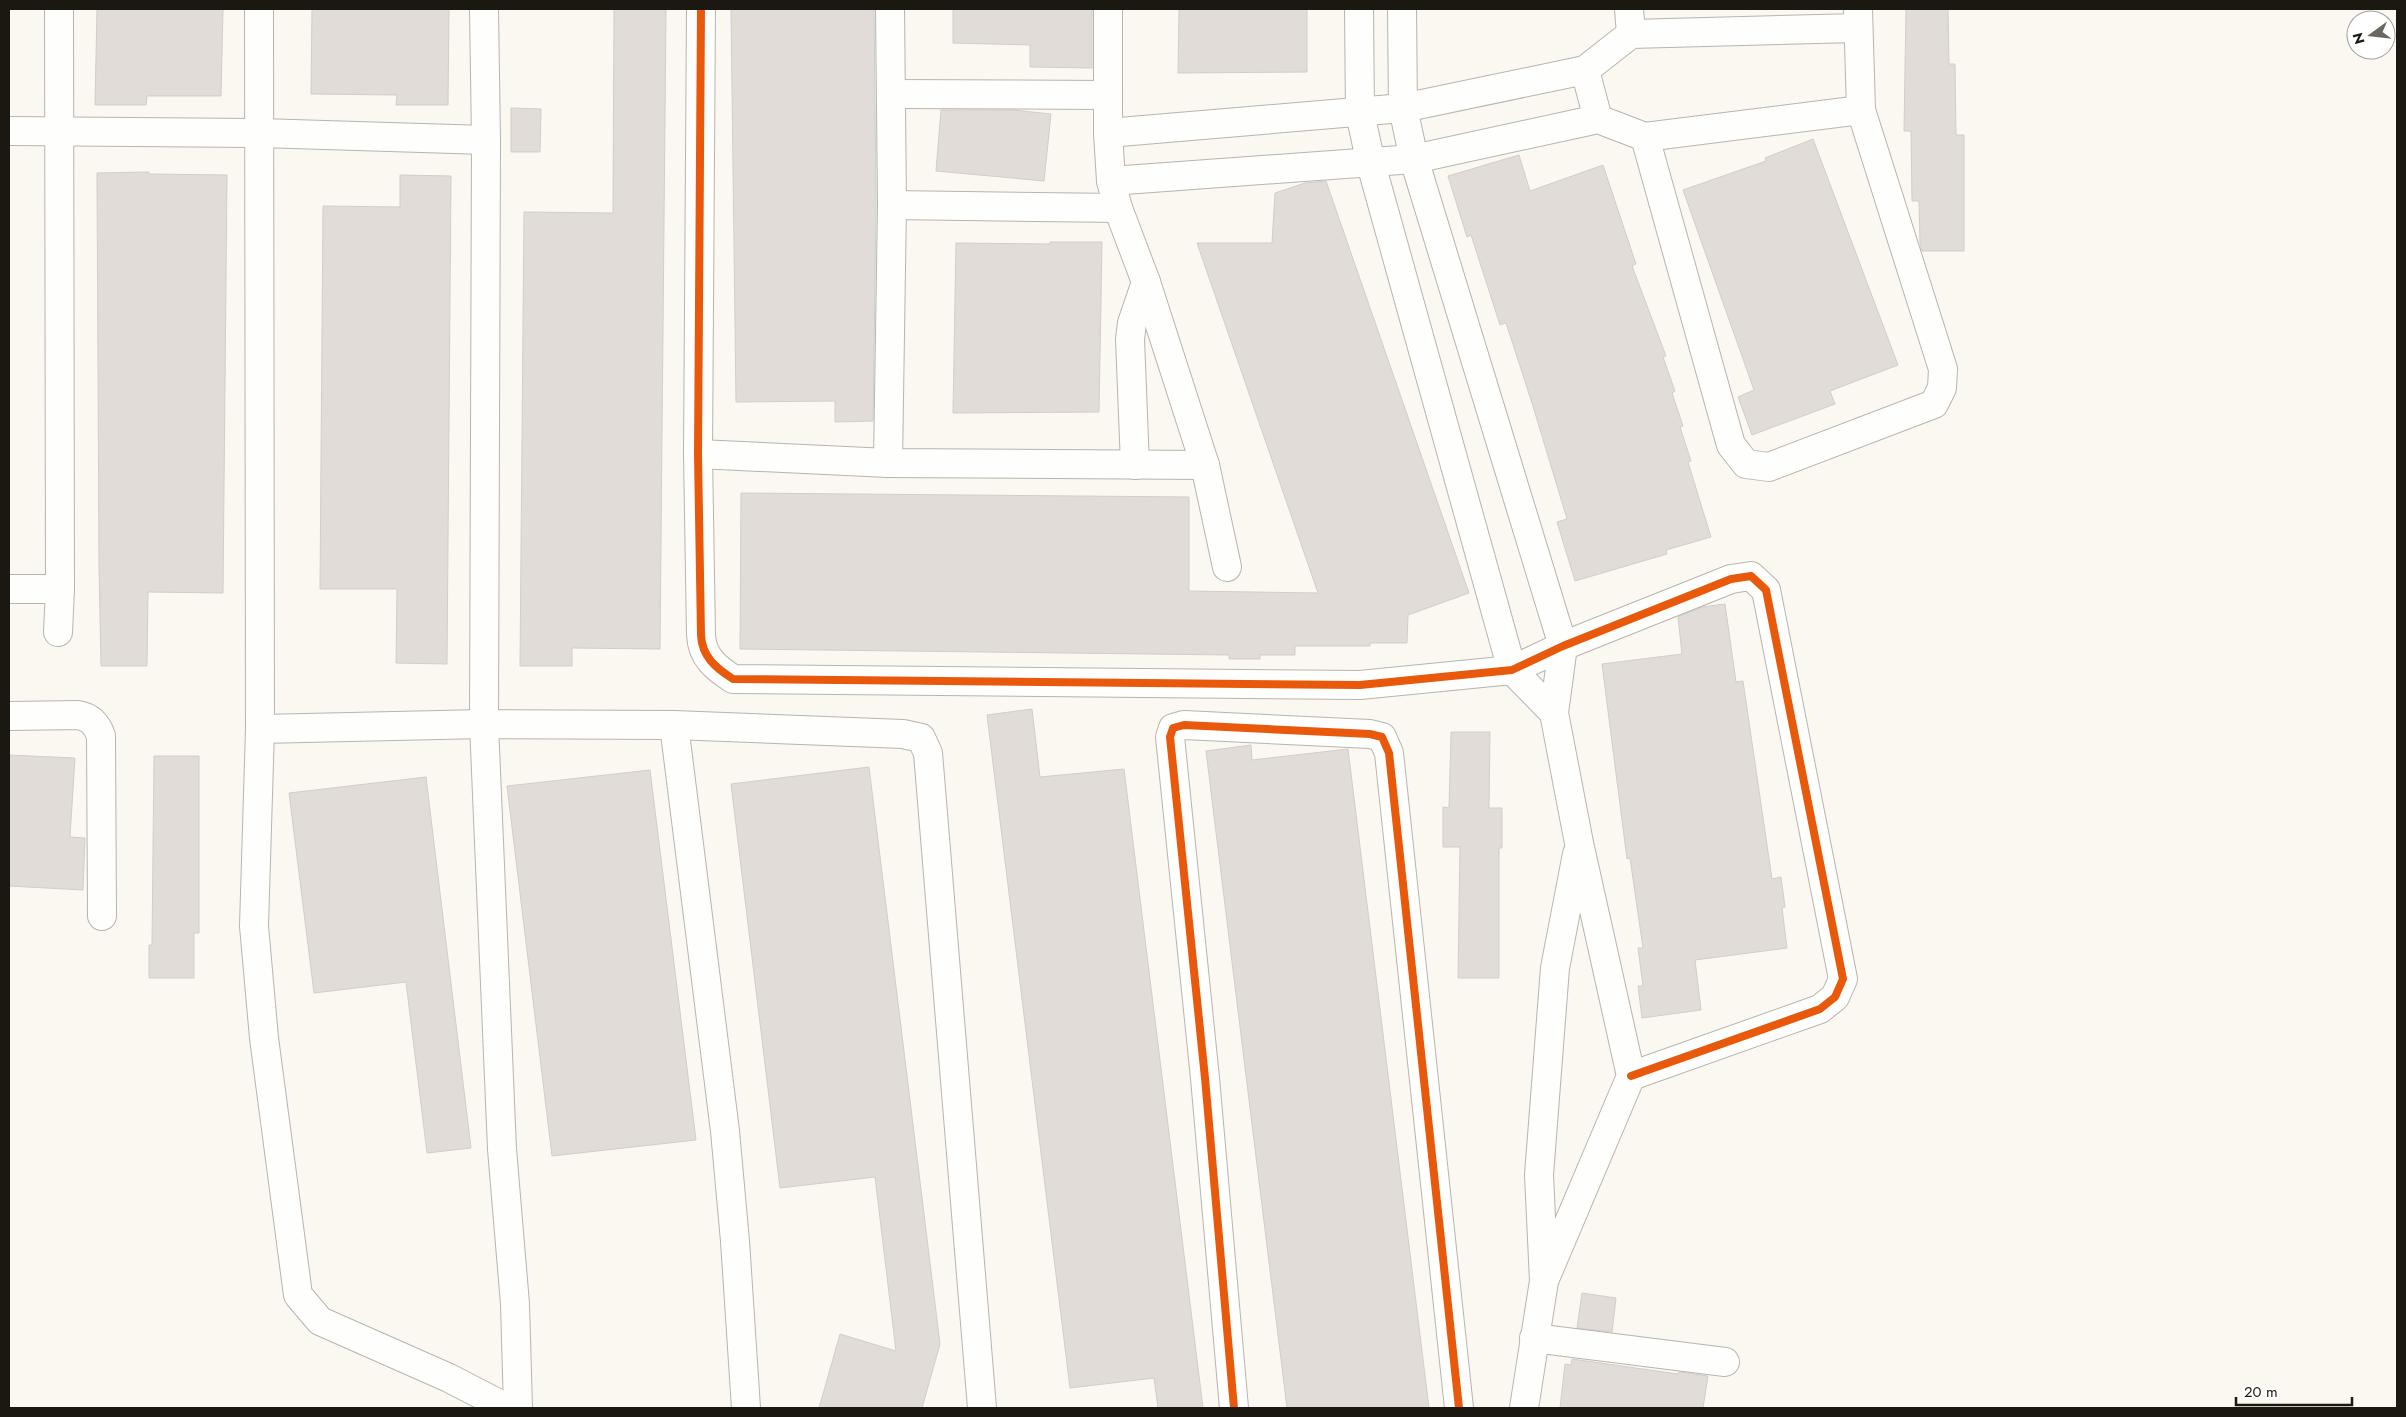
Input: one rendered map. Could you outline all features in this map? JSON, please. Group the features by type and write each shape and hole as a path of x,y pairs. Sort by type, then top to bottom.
{"street":[{"path":"58,632 60,589 59,9"},
{"path":"259,9 260,729 254,926 264,1038 298,1295 320,1321 449,1378 507,1408"},
{"path":"484,9 486,140 484,724 502,1149 515,1304 518,1408"},
{"path":"701,9 698,454 701,644 707,657 717,669 733,679 1360,685 1512,670 1563,646 1731,579 1751,576 1766,590 1843,979 1835,997 1820,1009 1631,1076"},
{"path":"888,464 892,206 890,9"},
{"path":"1108,9 1108,132 1111,182 1118,208 1146,282 1205,465 1227,567"},
{"path":"1359,9 1360,113 1372,164 1512,670 1554,712"},
{"path":"1402,9 1403,108 1414,159 1563,646 1554,712 1579,843 1631,1076 1544,1281 1524,1408"},
{"path":"1108,132 1403,108 1585,70 1630,21 1858,18 1861,110 1943,370 1942,388 1934,404 1769,467 1746,464 1731,445 1645,137"},
{"path":"1585,70 1598,119"},
{"path":"891,94 1108,95"},
{"path":"1111,182 1372,164 1414,159 1598,119 1645,137 1861,110"},
{"path":"9,131 260,133 486,140"},
{"path":"892,206 1118,208"},
{"path":"1136,465 1130,339 1132,323 1146,282"},
{"path":"698,454 888,464 1205,465"},
{"path":"9,589 60,589"},
{"path":"9,716 78,714 86,716 98,728 100,736 102,916"},
{"path":"260,729 484,724 674,725 904,734 921,738 928,753 982,1408"},
{"path":"674,725 724,1131 735,1241 746,1408"},
{"path":"1234,1408 1205,1078 1170,737 1173,728 1184,725 1370,734 1382,737 1389,753 1459,1408"},
{"path":"1544,1281 1538,1175 1555,968 1579,843"},
{"path":"1534,1338 1725,1362"}],"building":[{"path":"97,9 223,9 221,96 147,96 146,105 95,105"},
{"path":"312,9 449,9 448,105 396,105 397,95 311,94"},
{"path":"614,9 666,9 660,649 572,648 572,666 520,666 524,212 613,213"},
{"path":"731,9 874,9 876,205 873,421 835,422 835,401 736,402"},
{"path":"953,9 1092,9 1092,68 1030,67 1030,45 953,43"},
{"path":"1179,9 1307,9 1307,72 1178,73"},
{"path":"1906,9 1948,9 1949,64 1955,64 1956,135 1964,135 1964,251 1922,251 1920,243 1919,201 1912,201 1911,131 1904,131"},
{"path":"511,108 541,109 540,152 511,152"},
{"path":"941,110 1013,110 1051,114 1044,181 936,171"},
{"path":"1813,139 1898,365 1830,391 1835,404 1752,435 1738,397 1754,390 1683,190 1766,161 1765,158"},
{"path":"1519,155 1530,191 1603,165 1636,264 1632,266 1666,356 1663,357 1675,391 1672,393 1683,426 1680,427 1691,461 1688,462 1711,537 1666,550 1667,554 1575,581 1557,522 1567,519 1532,403 1506,323 1500,325 1471,235 1467,237 1448,176"},
{"path":"149,172 149,174 227,175 223,593 148,592 147,666 101,666 97,173"},
{"path":"400,175 451,176 447,664 396,663 397,589 320,589 323,206 400,207"},
{"path":"1326,181 1469,593 1408,615 1407,643 1370,643 1370,646 1295,646 1295,655 1260,655 1260,659 1229,659 1229,655 740,649 741,493 1189,497 1189,591 1318,593 1197,243 1272,243 1275,193 1305,183"},
{"path":"1050,242 1102,242 1099,412 953,413 956,243 1050,244"},
{"path":"1725,604 1736,682 1743,681 1772,879 1781,877 1785,907 1782,908 1787,948 1695,960 1701,1010 1642,1018 1638,986 1643,986 1638,948 1643,948 1630,858 1627,859 1602,664 1682,654 1678,617 1702,607"},
{"path":"1032,709 1040,777 1124,769 1203,1408 1158,1408 1154,1378 1070,1388 987,715"},
{"path":"1451,732 1490,732 1489,808 1502,808 1502,848 1499,848 1499,978 1458,978 1460,847 1443,847 1443,807 1449,808"},
{"path":"1251,745 1252,760 1348,749 1429,1408 1287,1408 1206,751"},
{"path":"9,755 75,758 70,837 85,838 83,890 9,886"},
{"path":"154,756 199,756 199,933 194,933 194,978 149,978 149,945 152,945"},
{"path":"869,767 940,1344 922,1408 819,1408 840,1334 896,1351 875,1177 780,1188 731,784"},
{"path":"650,770 696,1140 552,1156 507,786"},
{"path":"426,777 471,1148 427,1153 406,982 314,993 289,793"},
{"path":"1582,1293 1616,1298 1612,1332 1577,1328"},
{"path":"1572,1359 1678,1374 1679,1372 1708,1376 1703,1408 1560,1408 1565,1364 1571,1365"}],"cycle path":[{"path":"701,9 698,454 701,635 707,656 721,671 733,679 1360,685 1512,670 1563,646 1731,579 1751,576 1766,590 1843,979 1835,997 1820,1009 1631,1076"},
{"path":"1234,1408 1205,1078 1170,737 1173,728 1184,725 1370,734 1382,737 1389,753 1459,1408"}]}
